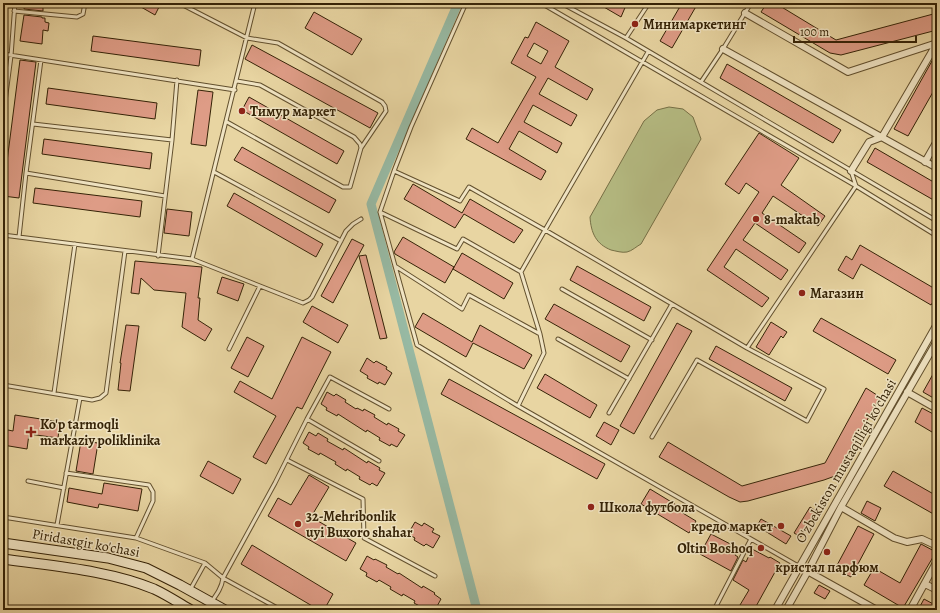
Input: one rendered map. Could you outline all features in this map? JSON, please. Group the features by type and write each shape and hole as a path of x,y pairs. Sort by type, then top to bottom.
{"main road":[{"name":"Piridastgir ko'chasi","path":"3,543 108,558 146,568 190,590 225,610"},
{"name":"Piridastgir ko'chasi","path":"3,559 58,566 125,579 154,589 192,610"},
{"path":"182,605 190,590"}],"street":[{"path":"745,13 848,72 937,43"},
{"path":"851,171 868,142 882,137 937,43"},
{"path":"723,49 937,168"},
{"path":"925,162 937,141"},
{"name":"O'zbekiston mustaqilligi ko'chasi","path":"775,610 937,324"},
{"name":"O'zbekiston mustaqilligi ko'chasi","path":"786,610 841,507 937,341"},
{"path":"907,392 937,409"},
{"path":"841,507 894,538 907,542 922,539 937,546"},
{"path":"910,610 937,561"},
{"path":"800,567 878,610"},
{"path":"925,584 937,590"}],"lane":[{"path":"3,117 11,56 14,3"},
{"path":"14,11 77,17 83,14 85,3"},
{"path":"179,3 247,38 278,43 382,102 386,111 361,148 350,187 343,187 227,122"},
{"path":"192,259 235,90 255,3"},
{"path":"466,3 411,127 380,212 417,345 518,406 800,567"},
{"path":"541,3 856,186 937,236"},
{"path":"561,3 626,38 937,221"},
{"path":"626,38 649,3"},
{"path":"701,82 751,3"},
{"path":"521,272 648,52"},
{"path":"3,54 235,90"},
{"path":"19,237 41,60"},
{"path":"158,256 172,140 177,80"},
{"path":"237,81 260,85 354,137 360,144 361,148"},
{"path":"33,124 172,140"},
{"path":"394,171 460,202 469,187 747,348 824,389 807,420 696,360 652,437"},
{"path":"851,171 856,186"},
{"path":"214,172 341,241"},
{"path":"26,173 165,196"},
{"path":"747,348 856,186"},
{"path":"380,212 457,249 463,238 521,272 540,334 544,353 518,406"},
{"path":"3,235 158,256 192,259 303,303 309,300 341,241 352,224 361,219"},
{"path":"54,393 74,244"},
{"path":"3,385 92,400 100,398 106,393 125,251"},
{"path":"395,266 462,309 470,295 540,334"},
{"path":"228,349 260,286"},
{"path":"562,289 652,340"},
{"path":"609,413 672,304"},
{"path":"558,339 629,378"},
{"path":"211,603 222,585 223,578 330,377 390,409"},
{"path":"57,525 80,398"},
{"path":"307,418 379,461"},
{"path":"287,460 363,499 364,538 435,576"},
{"path":"66,473 149,485 153,492 153,502 136,538"},
{"path":"28,481 64,488"},
{"path":"3,517 136,538 205,564 223,578 281,610"},
{"path":"714,610 751,539"},
{"path":"190,590 205,564"}],"green space":[{"path":"669,107 683,109 693,117 701,139 641,244 627,252 606,248 595,237 590,217 644,121 657,110"}],"building":[{"path":"25,3 43,3 43,11 24,9"},
{"path":"134,3 161,3 155,15"},
{"path":"597,3 627,3 621,17"},
{"path":"682,3 698,3 672,48 660,41"},
{"path":"767,3 775,3 836,40 937,13 937,30 841,55 830,53 761,12"},
{"path":"314,12 362,39 352,55 305,28"},
{"path":"24,15 42,17 45,18 45,22 49,23 48,31 43,30 42,44 20,41"},
{"path":"536,22 569,41 555,67 593,89 587,100 548,78 539,94 577,115 571,126 533,105 524,122 562,143 557,153 519,131 509,149 546,171 541,180 466,139 472,128 498,143 536,77 511,63 525,37 528,38","holes":["534,43 548,51 541,64 527,56"]},
{"path":"93,36 201,50 199,66 91,51"},
{"path":"252,45 378,113 370,128 245,59"},
{"path":"937,52 937,85 908,136 894,129"},
{"path":"20,60 36,62 19,198 3,196 3,193"},
{"path":"727,64 841,130 833,143 720,78"},
{"path":"48,88 157,103 155,119 46,104"},
{"path":"198,90 213,92 206,146 191,144"},
{"path":"249,97 344,151 337,164 242,110"},
{"name":"8-maktab","path":"759,133 799,158 781,185 825,216 818,226 773,196 762,213 806,243 799,253 755,223 743,240 788,270 781,280 736,249 724,267 769,298 762,307 707,270 759,192 746,183 739,194 725,184"},
{"path":"44,139 152,153 150,169 42,154"},
{"path":"242,147 336,200 329,213 234,160"},
{"path":"875,148 937,184 937,202 867,162"},
{"path":"413,184 462,213 470,199 523,230 514,243 464,214 455,228 404,199"},
{"path":"35,188 142,201 140,217 33,203"},
{"path":"234,193 323,244 316,257 227,206"},
{"path":"167,209 192,212 189,236 164,233"},
{"path":"403,237 454,267 445,283 395,254 394,252"},
{"path":"352,239 364,245 333,303 321,296"},
{"path":"860,245 937,290 937,296 931,305 861,264 853,279 838,270 846,256 852,260"},
{"path":"462,253 513,283 504,299 453,269"},
{"path":"366,255 387,338 380,339 359,256"},
{"path":"135,261 202,267 198,298 200,298 198,320 212,329 205,341 182,327 186,293 154,290 141,278 139,294 131,293"},
{"path":"577,266 651,307 644,321 570,280"},
{"path":"222,277 244,284 238,301 217,293"},
{"path":"554,304 630,346 621,362 545,319"},
{"path":"312,306 348,325 338,343 303,322"},
{"path":"423,313 472,342 480,325 532,355 524,369 473,343 466,357 415,327"},
{"path":"821,318 896,360 888,374 813,331"},
{"path":"771,322 787,332 783,338 781,336 769,355 756,347"},
{"path":"677,323 692,331 634,434 620,426"},
{"path":"126,325 139,326 130,391 118,390 120,363"},
{"path":"247,337 264,346 248,377 231,368"},
{"path":"302,337 331,352 302,409 297,407 266,464 253,457 276,416 234,392 240,381 272,399"},
{"path":"716,346 792,388 785,401 709,359"},
{"path":"367,358 374,363 376,361 387,367 386,369 392,373 385,385 379,382 378,384 367,378 368,376 360,371"},
{"path":"937,367 937,400 923,392"},
{"path":"545,374 597,405 590,418 537,388"},
{"path":"449,379 605,464 597,479 441,394"},
{"path":"866,388 880,397 835,476 824,480 740,502 659,457 668,442 742,486 825,463"},
{"path":"327,392 334,396 336,394 356,409 357,408 363,411 364,409 375,415 374,417 387,425 388,423 399,429 398,431 405,435 397,447 391,444 390,446 379,440 380,438 367,430 366,432 338,414 337,416 326,410 327,408 321,404"},
{"path":"922,408 937,416 937,435 915,422"},
{"name":"Ko'p tarmoqli markaziy poliklinika","path":"15,415 60,422 58,438 29,434 27,449 3,445 3,429 13,431"},
{"path":"604,422 619,430 611,445 596,436"},
{"path":"309,432 316,436 318,433 328,439 327,441 343,450 344,448 367,463 368,461 380,468 379,470 385,473 377,486 372,483 370,485 359,479 360,477 347,469 346,471 335,464 336,462 320,453 319,455 308,449 309,447 303,443"},
{"path":"81,441 98,443 93,474 76,471"},
{"path":"208,461 241,479 233,494 200,476"},
{"path":"893,471 937,496 937,516 884,486"},
{"path":"309,475 329,487 311,517 356,543 346,561 268,516 278,498 291,505"},
{"path":"104,483 142,489 138,511 99,504 98,508 67,502 69,488 102,494"},
{"path":"650,489 678,506 676,509 696,521 689,533 641,504"},
{"path":"867,501 881,508 875,521 861,513"},
{"path":"810,507 816,511 801,537 794,533"},
{"path":"761,519 791,536 786,544 757,526"},
{"path":"415,522 422,526 424,523 434,529 432,532 440,536 433,548 426,544 424,546 408,534"},
{"path":"858,526 874,534 851,577 835,569"},
{"name":"Школа футбола","path":"711,534 738,548 735,555 738,557 731,571 700,554"},
{"path":"921,544 936,552 903,608 864,585 874,568 900,583"},
{"path":"252,545 333,594 324,610 319,610 241,564"},
{"path":"752,549 780,563 754,610 737,610 749,590 733,580 743,560 746,562"},
{"path":"367,556 387,565 386,567 398,574 399,573 422,588 423,586 435,593 434,594 441,599 435,610 431,610 426,607 425,609 414,603 415,601 403,594 402,596 390,589 391,587 379,580 377,582 366,576 367,573 360,569"},
{"path":"819,585 830,591 825,599 814,593"},
{"path":"924,599 937,606 937,610 918,610"}],"waterway":[{"path":"458,3 371,204 477,610"}],"place":[{"name":"Минимаркетинг","path":"635,24"},
{"name":"Тимур маркет","path":"242,111"},
{"name":"8-maktab","path":"756,219"},
{"name":"Магазин","path":"802,293"},
{"name":"Ko'p tarmoqli markaziy poliklinika","path":"31,432"},
{"name":"Школа футбола","path":"591,507"},
{"name":"32-Mehribonlik uyi Buxoro shahar","path":"298,524"},
{"name":"кредо маркет","path":"781,526"},
{"name":"Oltin Boshoq","path":"761,548"},
{"name":"кристал парфюм","path":"827,552"}]}
